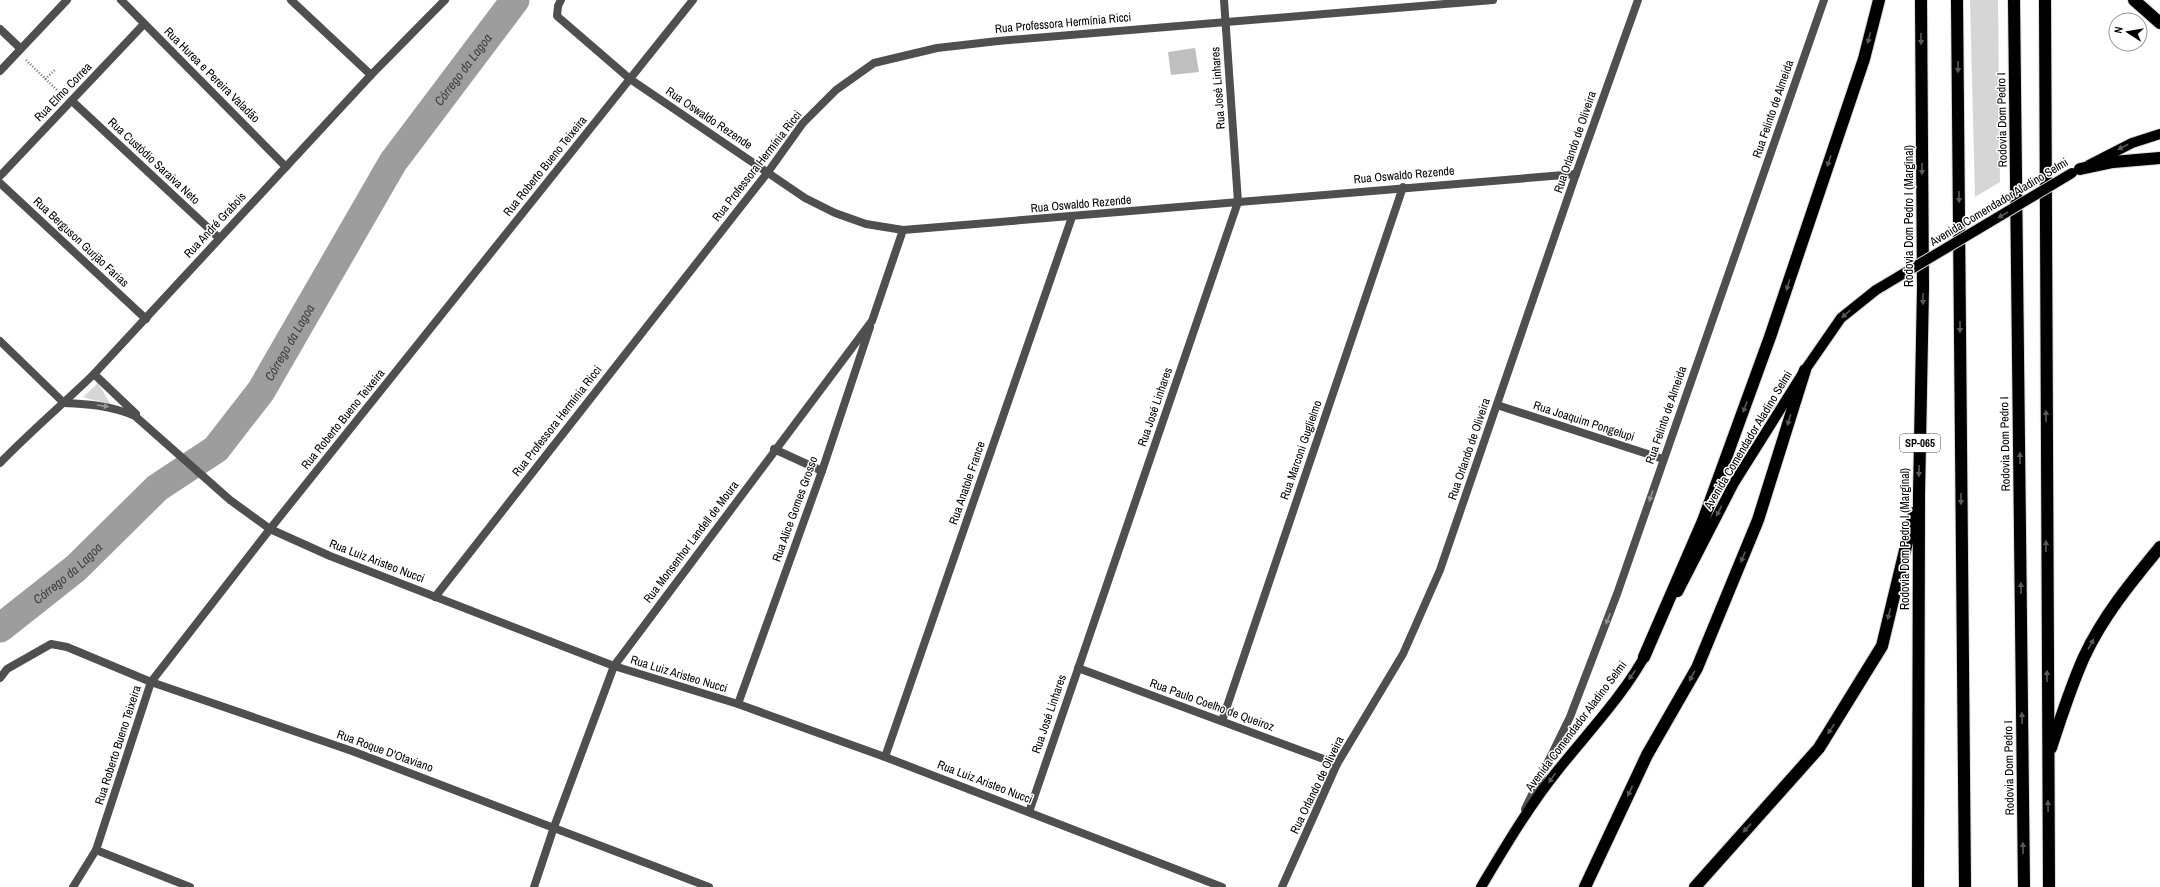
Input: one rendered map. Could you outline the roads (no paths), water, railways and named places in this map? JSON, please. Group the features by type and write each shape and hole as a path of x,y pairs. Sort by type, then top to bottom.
{"highway":[{"path":"1644,657 1705,514 1763,358 1864,59 1879,0"},
{"name":"Rodovia Dom Pedro I (Marginal)","path":"1918,887 1919,494 1923,288 1921,0"},
{"path":"1957,0 1965,887"},
{"name":"Rodovia Dom Pedro I","path":"2014,0 2024,887"},
{"path":"2044,0 2047,759 2049,887"},
{"path":"2134,0 2160,24"},
{"path":"2076,171 2113,162 2160,158"},
{"path":"1584,887 1647,755 1697,668 1758,520 1804,370"},
{"path":"1695,887 1819,748 1846,707 1882,646 1919,494"},
{"path":"2047,759 2069,695 2085,656 2104,622 2133,580 2160,547"}],"main road":[{"name":"Avenida Comendador Aladino Selmi","path":"1481,887 1514,831 1558,770 1599,721 1644,657 1734,483 1804,370 1841,318 1876,290 2076,171 2132,143 2160,134"}],"street":[{"path":"0,70 67,0"},
{"name":"Rua Hurea e Pereira Valadão","path":"121,0 286,167"},
{"path":"291,0 371,75"},
{"name":"Rua André Grabois","path":"0,463 35,427 64,403 94,374 371,75 445,0"},
{"name":"Rua Oswaldo Rezende","path":"561,0 558,6 557,16 630,79 805,198 835,213 866,224 903,230 1072,217 1403,187 1576,174"},
{"name":"Rua Roberto Bueno Teixeira","path":"73,887 96,850 151,682 270,529 693,0"},
{"name":"Rua José Linhares","path":"1028,812 1238,202 1224,0"},
{"name":"Rua Professora Hermínia Ricci","path":"434,597 768,172 802,123 836,90 874,62 937,48 990,41 1493,0"},
{"name":"Rua Orlando de Oliveira","path":"1282,887 1337,764 1403,654 1440,570 1576,174 1638,0"},
{"name":"Rua Felinto de Almeida","path":"1514,831 1570,717 1617,594 1824,0"},
{"name":"Rua Elmo Correa","path":"0,176 144,24"},
{"path":"0,29 19,50"},
{"name":"Rua Custódio Saraiva Neto","path":"71,102 219,238"},
{"name":"Rua Berguson Gurjão Farias","path":"0,183 146,319"},
{"name":"Rua Marconi Guglielmo","path":"1222,721 1403,187"},
{"name":"Rua Anatole France","path":"885,757 1072,217"},
{"name":"Rua Monsenhor Landell de Moura","path":"534,887 554,827 614,666 774,450 872,321 903,230"},
{"name":"Rua Alice Gomes Grosso","path":"738,704 822,471 872,321"},
{"path":"0,341 64,403"},
{"name":"Rua Luiz Aristeo Nucci","path":"94,374 160,437 230,500 270,529 330,556 614,666 738,704 885,757 1222,887"},
{"name":"Rua Luiz Aristeo Nucci","path":"64,403 104,406 122,410 135,416 160,437"},
{"name":"Rua Joaquim Pongelupi","path":"1497,405 1663,459"},
{"path":"774,450 822,471"},
{"name":"Rua Roque D'Otaviano","path":"0,678 7,669 51,644 67,646 151,682 352,751 709,887"},
{"name":"Rua Paulo Coelho de Queiroz","path":"1078,668 1337,764"},
{"path":"96,850 190,887"}],"waterway":[{"name":"Córrego da Lagoa","path":"0,628 76,568 157,488 216,449 261,391 393,162 515,0"}]}
